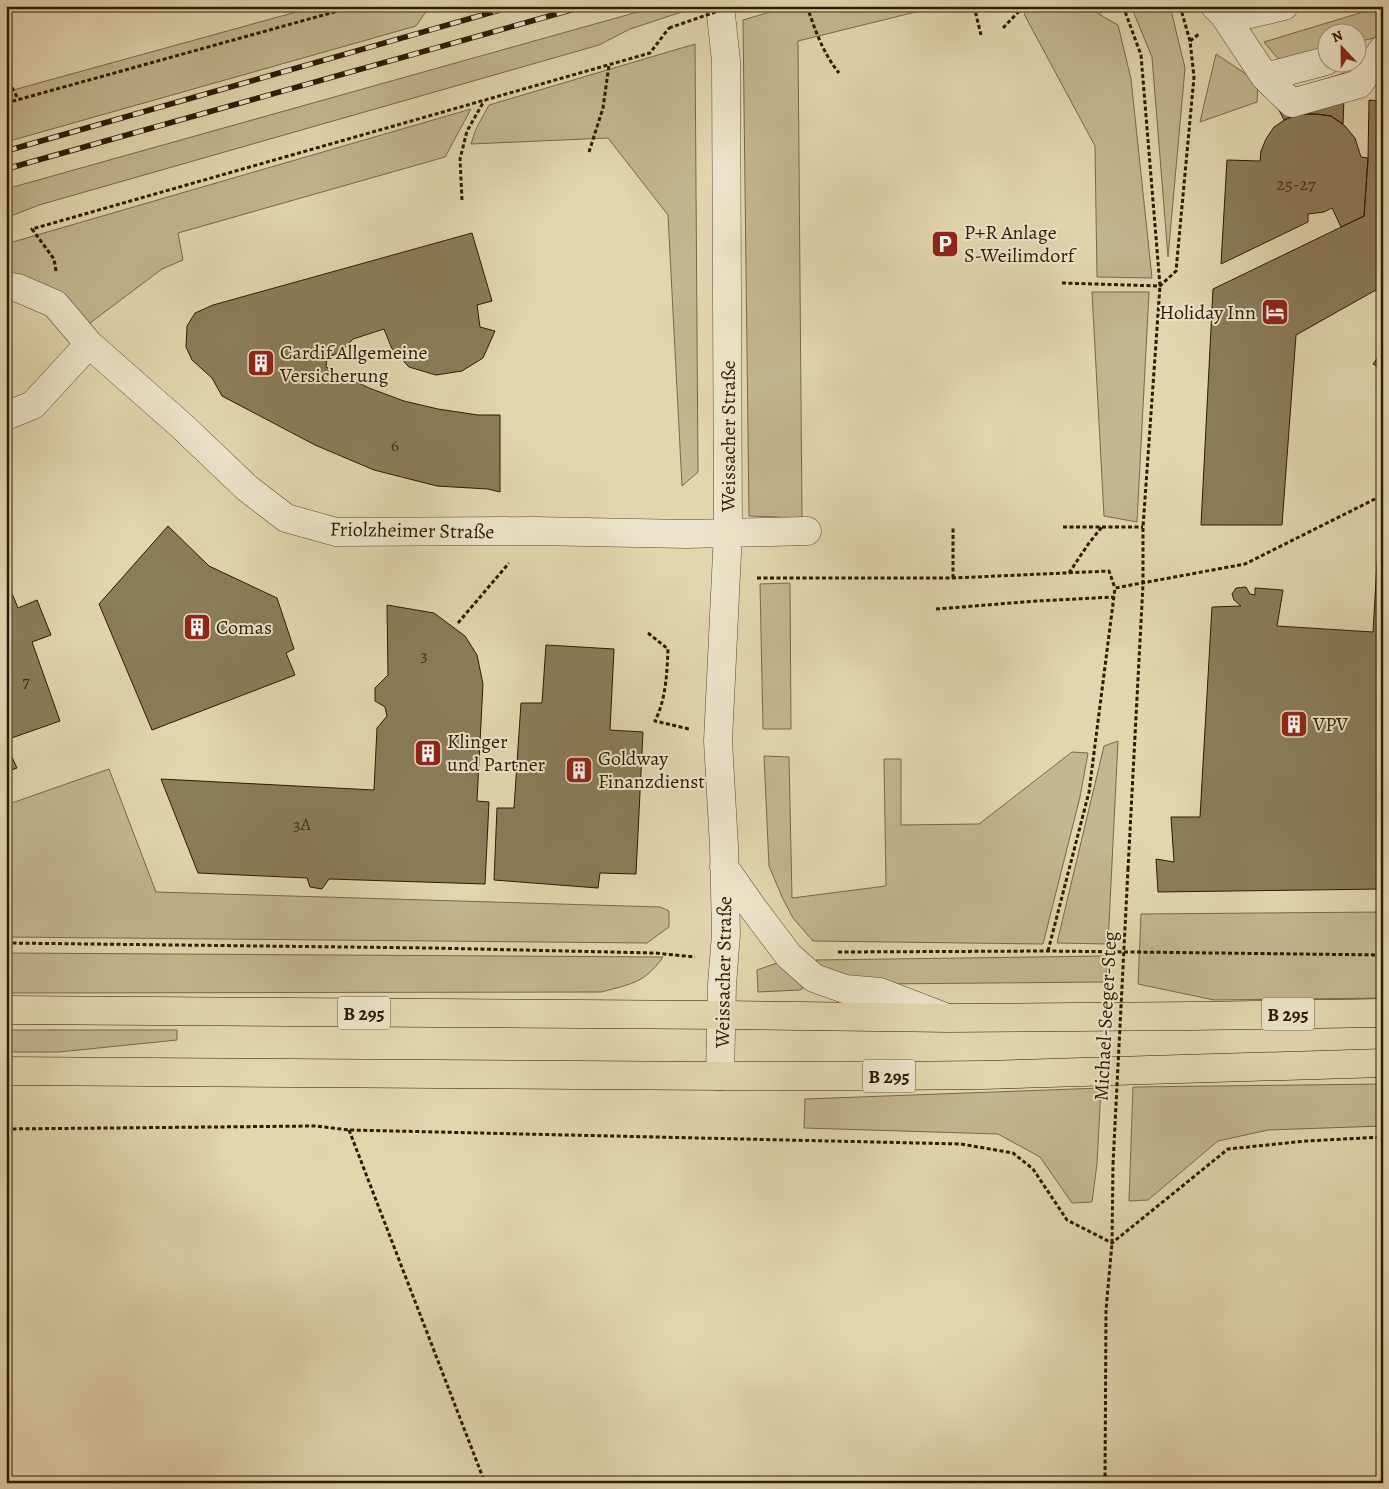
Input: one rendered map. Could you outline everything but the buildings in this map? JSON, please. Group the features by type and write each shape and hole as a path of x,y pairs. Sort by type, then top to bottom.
{"main road":[{"name":"B 295","path":"6,1010 949,1018 1383,1012"},
{"name":"B 295","path":"6,1071 720,1076 984,1075 1383,1063"}],"street":[{"name":"Weissacher Straße","path":"720,6 726,62 728,532 718,741 726,934 720,1076"},
{"path":"1219,11 1246,15 1284,6"},
{"path":"1219,11 1265,77 1292,103 1359,84 1383,48"},
{"path":"1366,51 1383,48"},
{"path":"1265,77 1316,64"},
{"name":"Friolzheimer Straße","path":"6,286 18,288 55,304 89,344 183,427 247,488 286,518 336,532 534,531 687,534 807,531"},
{"path":"6,416 33,405 89,344"},
{"name":"Weissacher Straße","path":"724,867 789,956 814,978 845,988 880,992 949,1018"}],"path":[{"path":"6,102 356,6"},
{"path":"55,304 57,278 54,260 32,230 650,53 669,28 734,6"},
{"path":"807,6 817,37 828,59 839,73"},
{"path":"974,6 981,35"},
{"path":"1003,28 1024,6"},
{"name":"Michael-Seeger-Steg","path":"1105,1483 1106,1310 1112,1243 1113,1164 1143,584 1143,527 1160,286 1141,55 1123,6"},
{"path":"1062,283 1160,286 1176,271 1194,77 1190,41 1180,6"},
{"path":"589,152 603,108 609,65"},
{"path":"6,76 18,99"},
{"path":"462,200 460,158 467,131 484,100"},
{"path":"1115,588 1245,564 1383,495"},
{"path":"1063,527 1143,527"},
{"path":"1068,573 1103,527"},
{"path":"952,578 953,528"},
{"path":"458,623 534,531"},
{"path":"726,579 952,578 1109,572 1115,588 1089,792 1048,951"},
{"path":"936,608 1114,598"},
{"path":"648,633 668,649 662,708 655,721 689,729"},
{"path":"6,943 441,948 654,953"},
{"path":"835,952 1048,951 1383,955"},
{"path":"6,1129 315,1126 349,1130 961,1144 1013,1153 1033,1169 1067,1220 1112,1243 1228,1149 1306,1141 1383,1137"},
{"path":"349,1130 485,1483"}],"shaded area":[{"path":"318,6 430,6 416,26 6,142 6,92"},
{"path":"659,6 691,6 691,9 630,29 599,45 39,205 6,218 6,189"},
{"path":"790,6 940,6 798,41 802,518 749,516 743,20"},
{"path":"1032,6 1085,6 1118,25 1131,79 1152,278 1097,277 1095,146 1024,14"},
{"path":"1131,6 1170,6 1185,68 1168,257 1152,57"},
{"path":"1383,6 1383,22 1378,37 1366,40 1366,22 1330,22"},
{"path":"1316,26 1316,52 1280,61 1264,42"},
{"path":"695,44 698,472 682,486 668,215 608,138 471,144 476,129 489,105"},
{"path":"1216,54 1258,82 1257,102 1200,122"},
{"path":"471,109 445,157 178,233 183,260 162,269 90,323 71,305 6,277 6,244"},
{"path":"1092,292 1149,292 1137,522 1104,516"},
{"path":"790,583 791,729 763,729 760,584"},
{"path":"1118,741 1108,944 1057,943 1104,746"},
{"path":"1072,752 1088,753 1080,797 1043,944 813,941 793,918 769,866 764,756 789,757 792,898 886,886 884,759 901,759 901,825 979,824"},
{"path":"109,769 156,892 660,907 669,911 669,927 647,943 6,937 6,805"},
{"path":"1383,912 1383,998 1214,1000 1138,984 1141,914"},
{"path":"6,953 663,957 650,972 636,981 601,992 6,993"},
{"path":"1107,956 1106,982 876,984 815,965 816,960"},
{"path":"777,963 803,988 800,990 758,992 757,970"},
{"path":"6,1030 177,1030 177,1040 59,1052 6,1052"},
{"path":"1383,1084 1383,1126 1268,1130 1218,1141 1148,1200 1129,1201 1133,1087"},
{"path":"1101,1088 1097,1164 1092,1202 1072,1203 1040,1157 998,1134 804,1128 805,1099"}],"railway":[{"path":"6,151 514,6"},
{"path":"6,169 585,6"}],"place":[{"name":"P+R Anlage S-Weilimdorf","path":"945,244"},
{"name":"Holiday Inn","path":"1275,312"},
{"name":"Cardif Allgemeine Versicherung","path":"261,363"},
{"name":"Comas","path":"197,627"},
{"name":"VPV","path":"1294,724"},
{"name":"Klinger und Partner","path":"428,753"},
{"name":"Goldway Finanzdienst","path":"579,770"}]}
